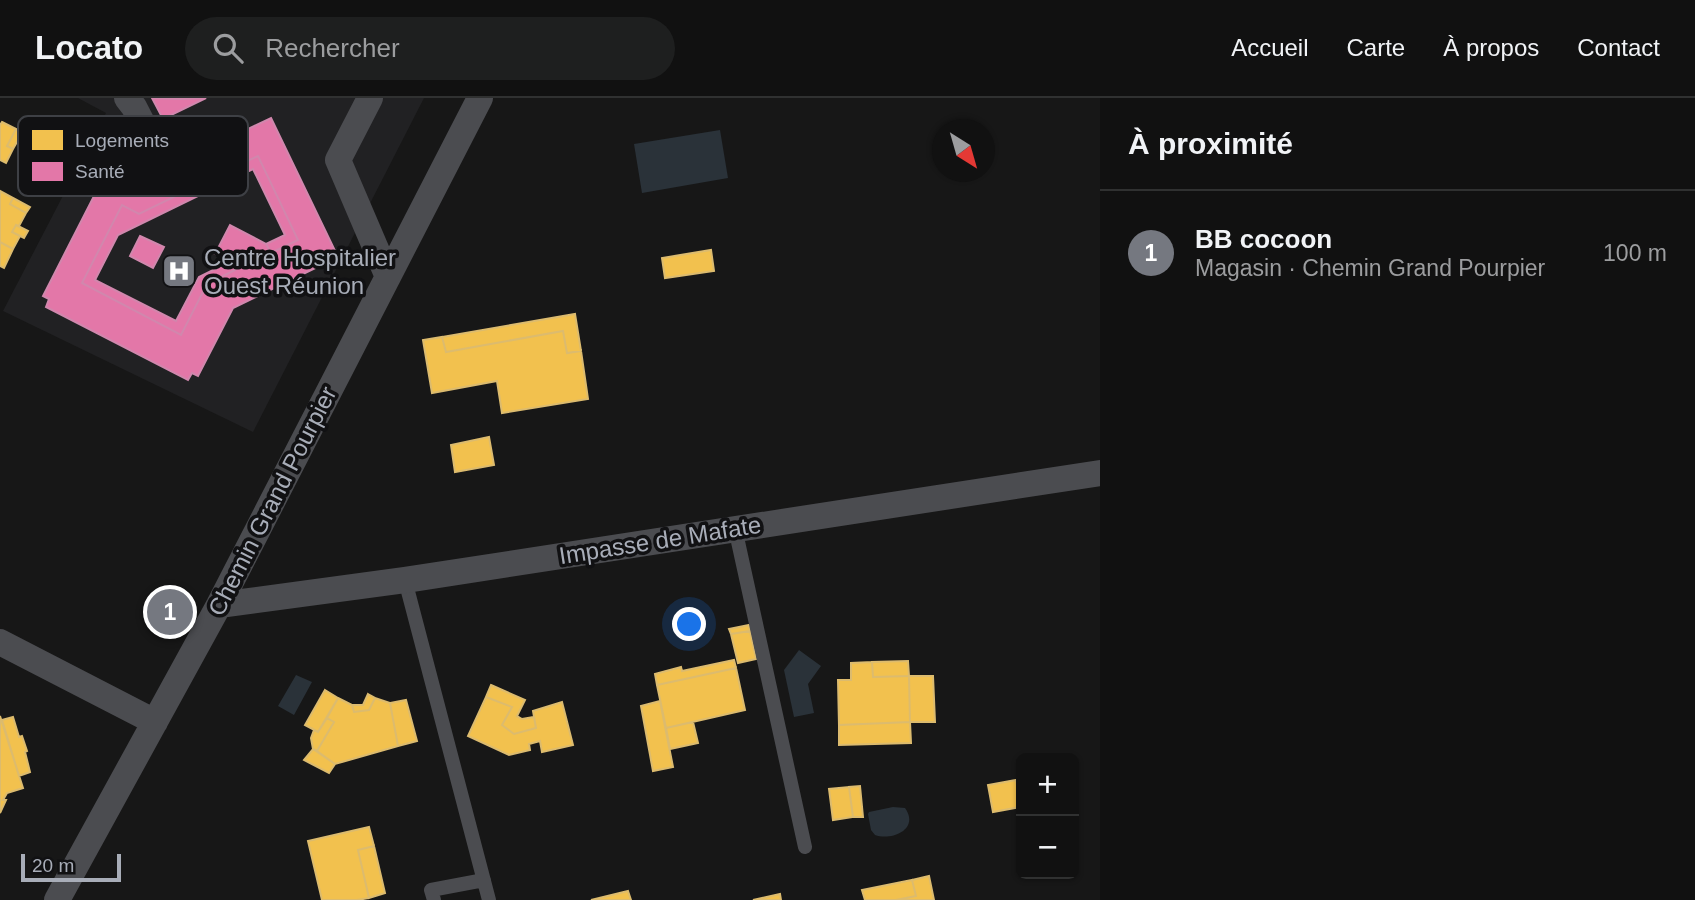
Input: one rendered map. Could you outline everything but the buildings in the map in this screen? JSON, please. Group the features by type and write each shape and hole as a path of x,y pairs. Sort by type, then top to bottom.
{"street":[{"path":"127,98 139,116"},
{"path":"370,98 338,160 388,276"},
{"name":"Chemin Grand Pourpier","path":"57,900 219,605 480,98"},
{"name":"Impasse de Mafate","path":"219,605 405,580 1100,473"},
{"path":"0,642 155,722"}],"lane":[{"path":"736,528 805,847"},
{"path":"405,580 489,900"},
{"path":"434,900 431,890 484,880"}],"shaded area":[{"name":"Centre Hospitalier Ouest Réunion","path":"78,98 424,98 253,432 3,311 63,196 248,196 248,116 104,116 106,113"},
{"path":"720,130 728,178 642,193 634,144"},
{"path":"799,650 821,666 808,684 814,713 794,717 784,670"},
{"path":"296,675 312,682 294,715 278,706"},
{"path":"893,807 905,808 909,815 907,827 896,835 875,835 871,830 869,812"}],"place":[{"name":"Centre Hospitalier Ouest Réunion","path":"179,271"},
{"name":"BB cocoon","path":"170,612"}]}
